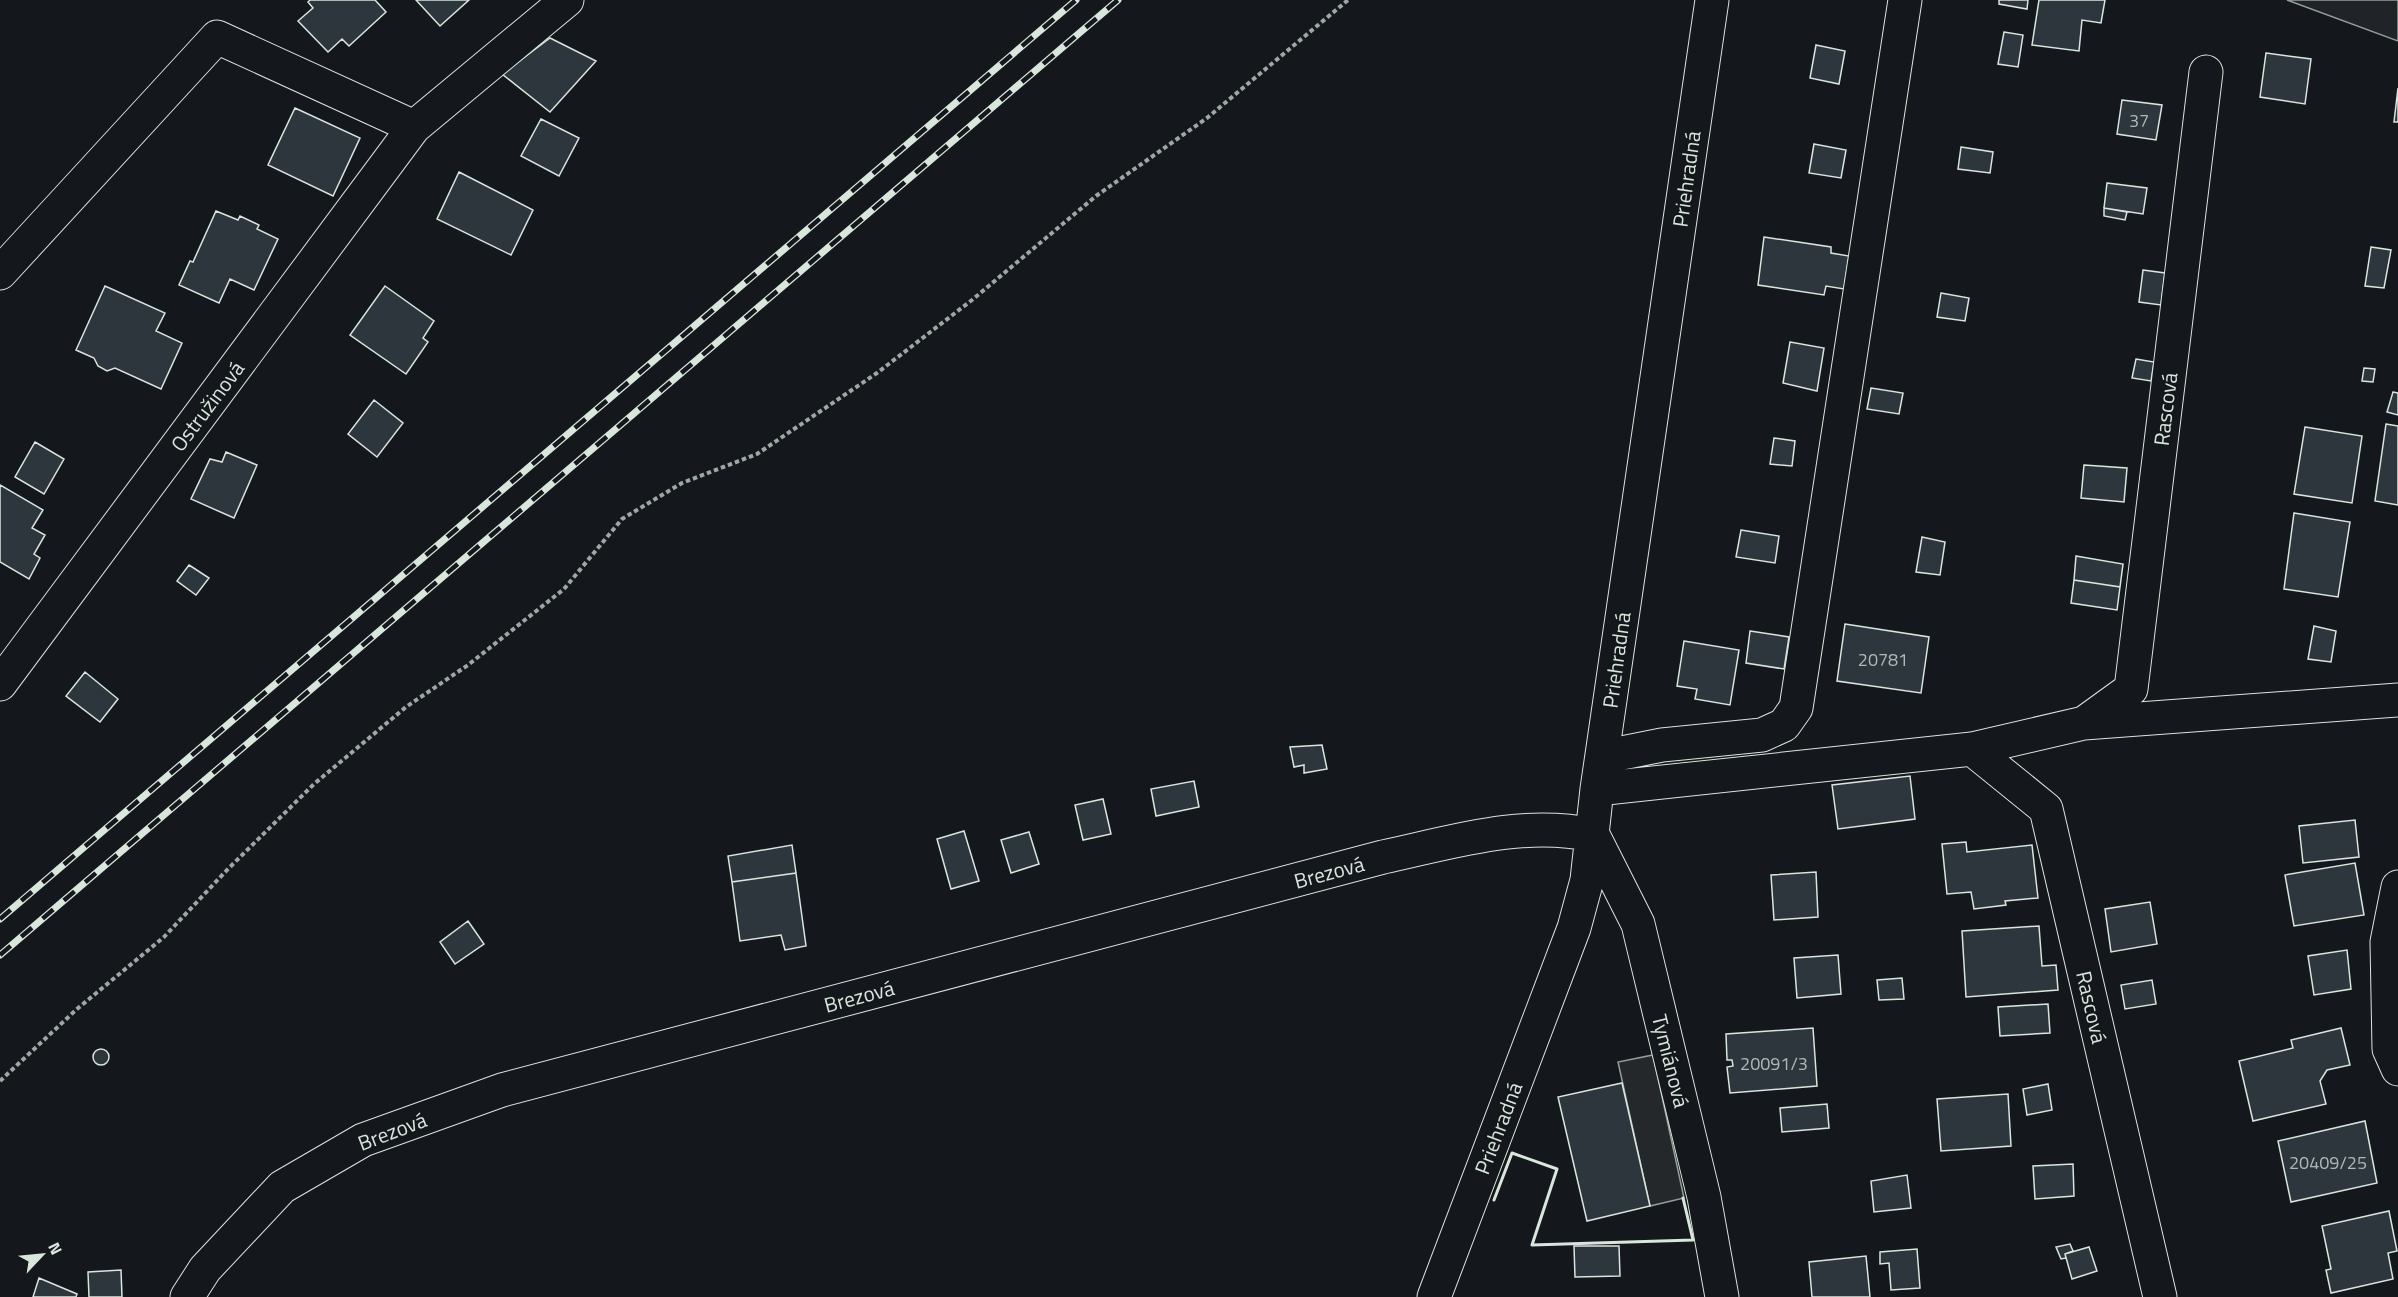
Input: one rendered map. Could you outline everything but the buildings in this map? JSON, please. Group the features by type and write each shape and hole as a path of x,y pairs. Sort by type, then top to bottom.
{"street":[{"name":"Ostružinová","path":"0,684 414,127 567,0"},
{"name":"Priehradná","path":"1434,1297 1574,928 1587,880 1597,789 1712,0"},
{"path":"1602,757 1662,745 1762,735 1784,725 1796,708 1905,0"},
{"path":"0,273 217,37 414,127"},
{"name":"Rascová","path":"2084,723 2131,689 2206,72"},
{"path":"1597,789 1972,750 2084,723 2398,700"},
{"name":"Rascová","path":"1972,750 2046,809 2160,1297"},
{"name":"Brezová","path":"187,1297 205,1269 282,1187 363,1140 502,1090 1383,857 1507,830 1568,830 1593,835"},
{"name":"Tymiánová","path":"1593,835 1638,924 1704,1197 1722,1297"},
{"path":"2398,887 2387,942 2389,1049 2398,1068"}],"path":[{"path":"0,1081 77,1009 164,937 227,870 314,784 406,707 468,665 564,589 622,519 682,483 757,454 877,373 972,300 1096,196 1207,118 1348,0"}],"shaded area":[{"path":"2287,0 2398,0 2398,41"},
{"path":"1653,1055 1684,1198 1650,1206 1618,1062"}],"railway":[{"path":"0,919 1076,0"},
{"path":"0,955 1118,0"}],"wall":[{"path":"1494,1200 1512,1153 1557,1169 1532,1245 1693,1240 1683,1198"}]}
